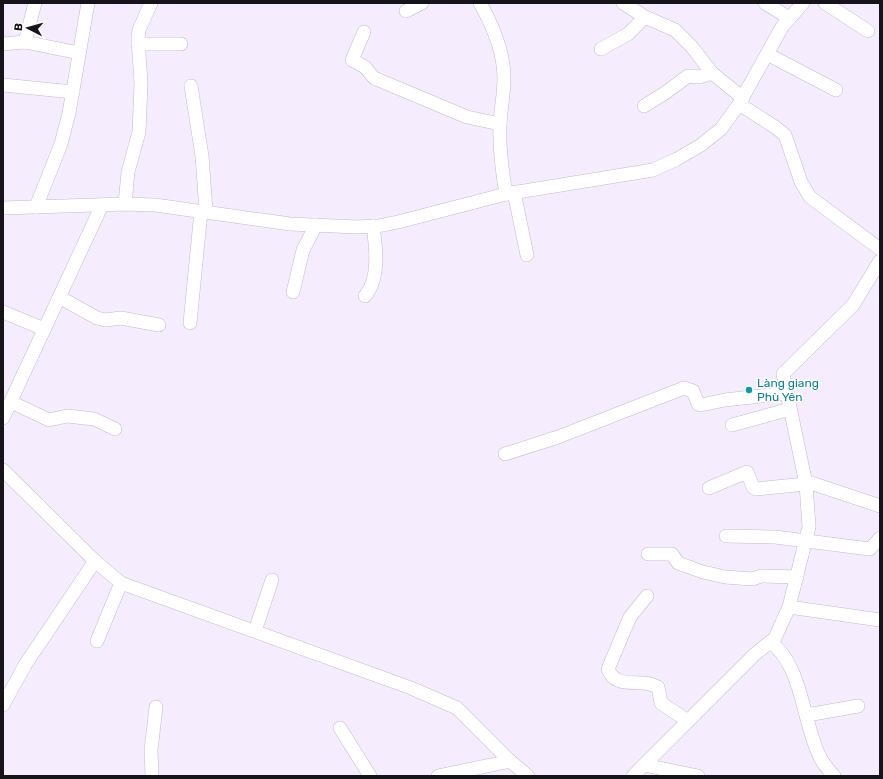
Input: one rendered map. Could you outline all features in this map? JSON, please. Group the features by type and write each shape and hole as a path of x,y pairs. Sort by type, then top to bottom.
{"street":[{"path":"25,42 35,3"},
{"path":"36,207 60,144 73,92 88,3"},
{"path":"125,204 128,172 139,132 141,83 138,44 139,30 152,3"},
{"path":"406,11 422,3"},
{"path":"480,3 490,20 500,45 504,64 500,124 502,170 510,193 526,255"},
{"path":"623,3 645,17 675,30 692,47 712,73 741,101 785,135 801,182 810,196 880,249"},
{"path":"765,3 789,18"},
{"path":"3,208 125,204 155,205 290,224 373,226 398,222 510,193 652,170 678,159 721,129 741,101 782,27 803,3"},
{"path":"825,3 868,31"},
{"path":"601,49 628,34 645,17"},
{"path":"364,32 352,60 365,67 374,78 467,117 500,124"},
{"path":"3,44 25,42 80,53"},
{"path":"138,44 181,44"},
{"path":"767,54 836,90"},
{"path":"644,106 665,94 688,76 700,77 712,73"},
{"path":"3,85 73,92"},
{"path":"190,323 204,211 202,156 191,86"},
{"path":"3,418 102,205"},
{"path":"293,292 303,250 316,225"},
{"path":"365,296 370,290 374,276 373,226"},
{"path":"633,776 755,654 775,638 789,607 810,527 806,483 783,374 853,305 880,261"},
{"path":"59,297 97,318 105,320 121,318 159,325"},
{"path":"3,312 44,329"},
{"path":"505,454 558,437 684,388 693,391 698,404 701,406 725,400 787,393"},
{"path":"10,402 49,420 67,416 94,419 115,429"},
{"path":"732,425 790,409"},
{"path":"3,470 95,561 121,583 411,688 457,708 510,761 528,776"},
{"path":"709,488 746,472 753,488 756,490 806,483 880,506"},
{"path":"726,536 775,537 870,549 880,538"},
{"path":"648,554 672,554 678,563 703,572 725,577 752,579 761,576 797,577"},
{"path":"3,704 25,665 95,561"},
{"path":"255,632 272,580"},
{"path":"97,641 121,583"},
{"path":"646,596 630,616 608,669 611,676 617,681 647,683 658,687 661,703 688,721"},
{"path":"789,607 880,620"},
{"path":"770,642 779,648 789,666 807,715 820,758 834,776"},
{"path":"807,715 858,706"},
{"path":"152,776 151,750 156,707"},
{"path":"340,728 370,776"},
{"path":"438,776 510,761"},
{"path":"644,765 698,776"}],"place":[{"name":"Làng giang Phù Yên","path":"749,390"}]}
